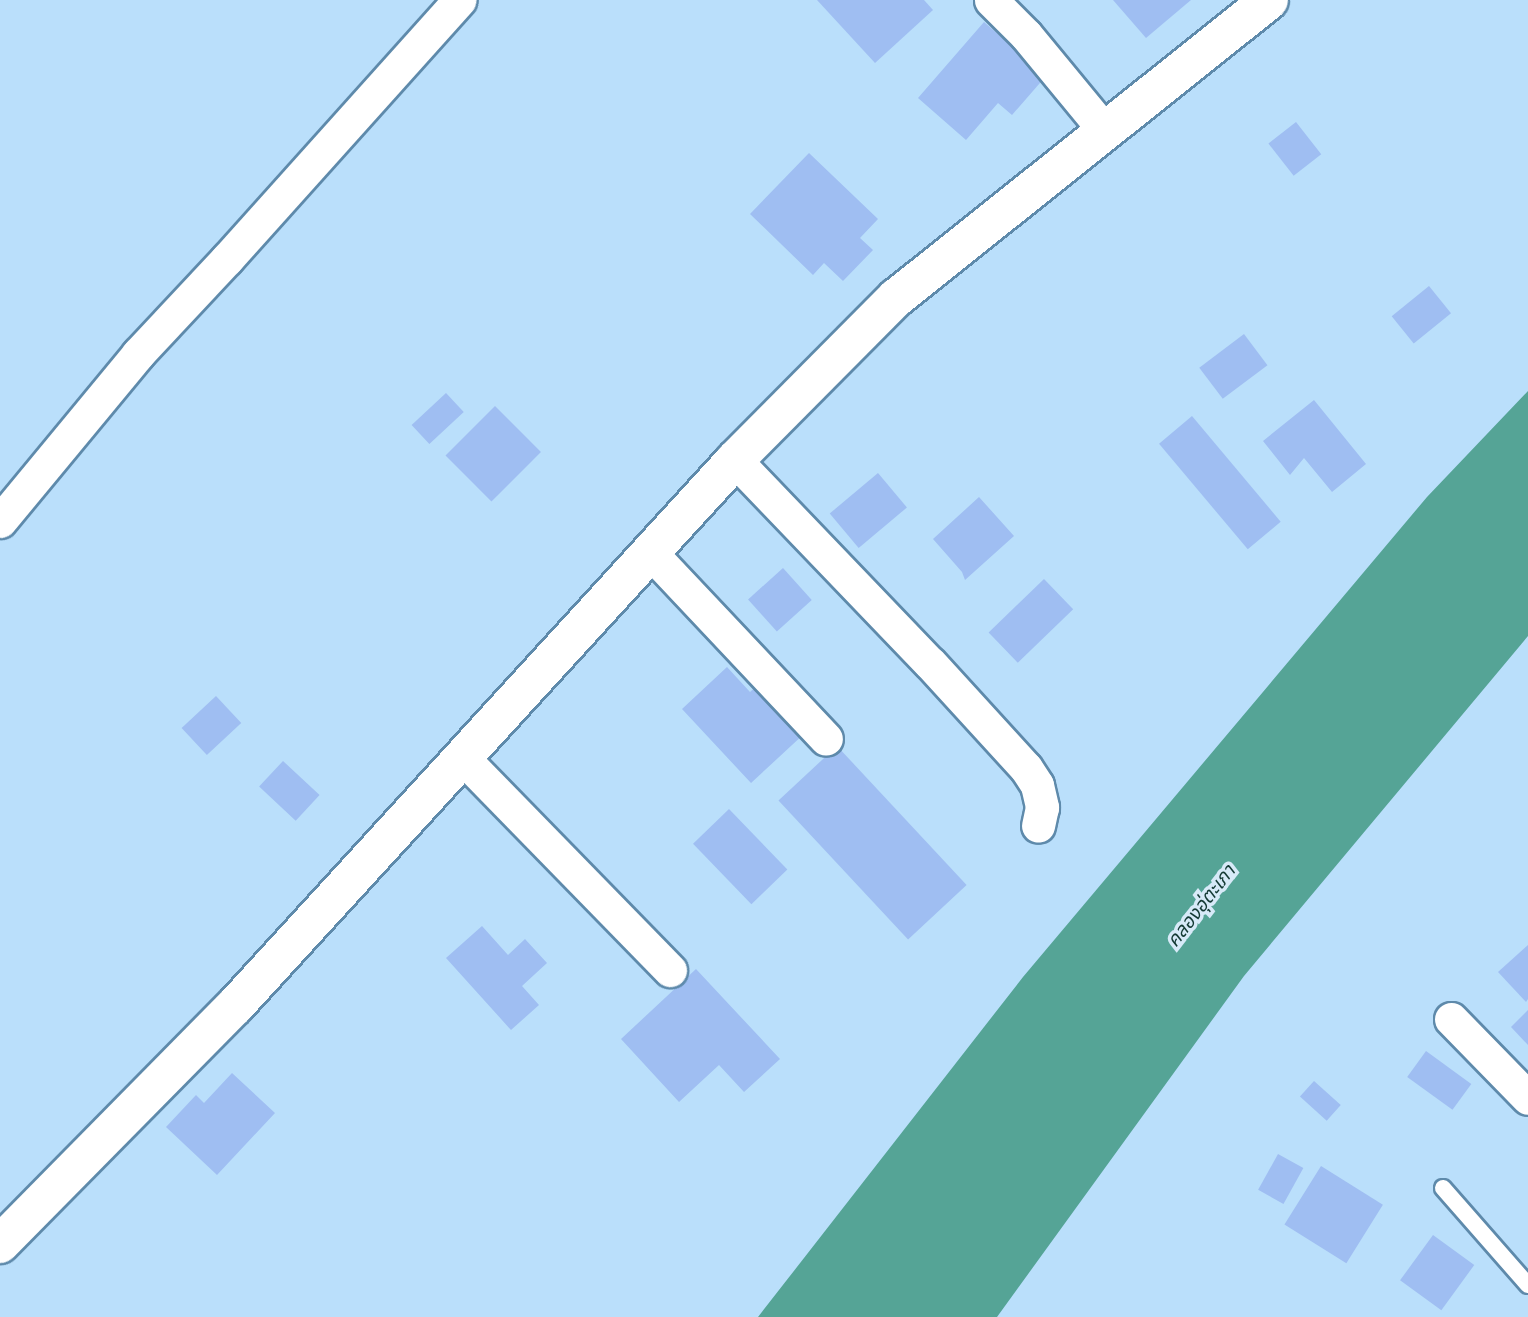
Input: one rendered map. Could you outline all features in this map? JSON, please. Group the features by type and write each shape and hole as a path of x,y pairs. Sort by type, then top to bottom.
{"street":[{"path":"0,521 138,354 227,259 459,0"},
{"path":"991,0 1026,35 1105,131"},
{"path":"0,1244 235,1006 735,460 897,298 1269,0"},
{"path":"735,460 930,663 1026,768 1037,785 1042,807 1038,827"},
{"path":"651,553 826,738"},
{"path":"464,759 670,970"},
{"path":"1451,1019 1528,1098"}],"lane":[{"path":"1443,1188 1528,1285"}],"water":[{"name":"คลองอุ่ตะเภา","path":"1528,391 1528,636 1244,976 997,1317 758,1317 1023,977 1427,497"}],"building":[{"path":"817,0 924,0 933,10 875,63"},
{"path":"1113,0 1191,0 1146,38"},
{"path":"984,22 1046,76 1012,115 998,103 966,140 918,98"},
{"path":"1296,122 1321,154 1294,176 1268,144"},
{"path":"809,153 878,219 860,238 873,250 843,281 824,263 813,275 750,214"},
{"path":"1429,286 1451,313 1414,343 1392,316"},
{"path":"1244,334 1267,365 1223,399 1199,368"},
{"path":"446,393 464,412 429,444 412,425"},
{"path":"1314,400 1366,464 1332,492 1304,458 1290,475 1263,441"},
{"path":"495,406 541,452 491,501 446,455"},
{"path":"1192,416 1281,522 1248,549 1159,444"},
{"path":"878,473 907,507 859,548 830,513"},
{"path":"979,497 1014,536 965,580 962,572 933,539"},
{"path":"783,568 812,600 777,631 748,599"},
{"path":"1044,579 1073,609 1018,663 989,632"},
{"path":"727,667 750,692 759,684 805,733 751,783 682,709"},
{"path":"216,696 241,723 207,755 182,728"},
{"path":"837,746 967,885 908,940 778,801"},
{"path":"283,761 320,795 296,821 259,787"},
{"path":"729,809 787,869 751,904 693,844"},
{"path":"482,926 508,955 525,939 547,963 522,986 539,1005 511,1030 446,958"},
{"path":"1528,945 1528,999 1526,1002 1498,972"},
{"path":"696,969 780,1059 744,1092 719,1065 679,1102 621,1039"},
{"path":"1528,1010 1528,1045 1511,1027"},
{"path":"1426,1051 1471,1084 1452,1110 1407,1077"},
{"path":"232,1073 275,1113 217,1175 166,1127 196,1095 204,1103"},
{"path":"1314,1081 1341,1105 1327,1121 1300,1097"},
{"path":"1278,1154 1303,1168 1283,1204 1258,1190"},
{"path":"1321,1166 1383,1205 1346,1263 1284,1225"},
{"path":"1433,1235 1474,1265 1441,1310 1400,1280"}]}
